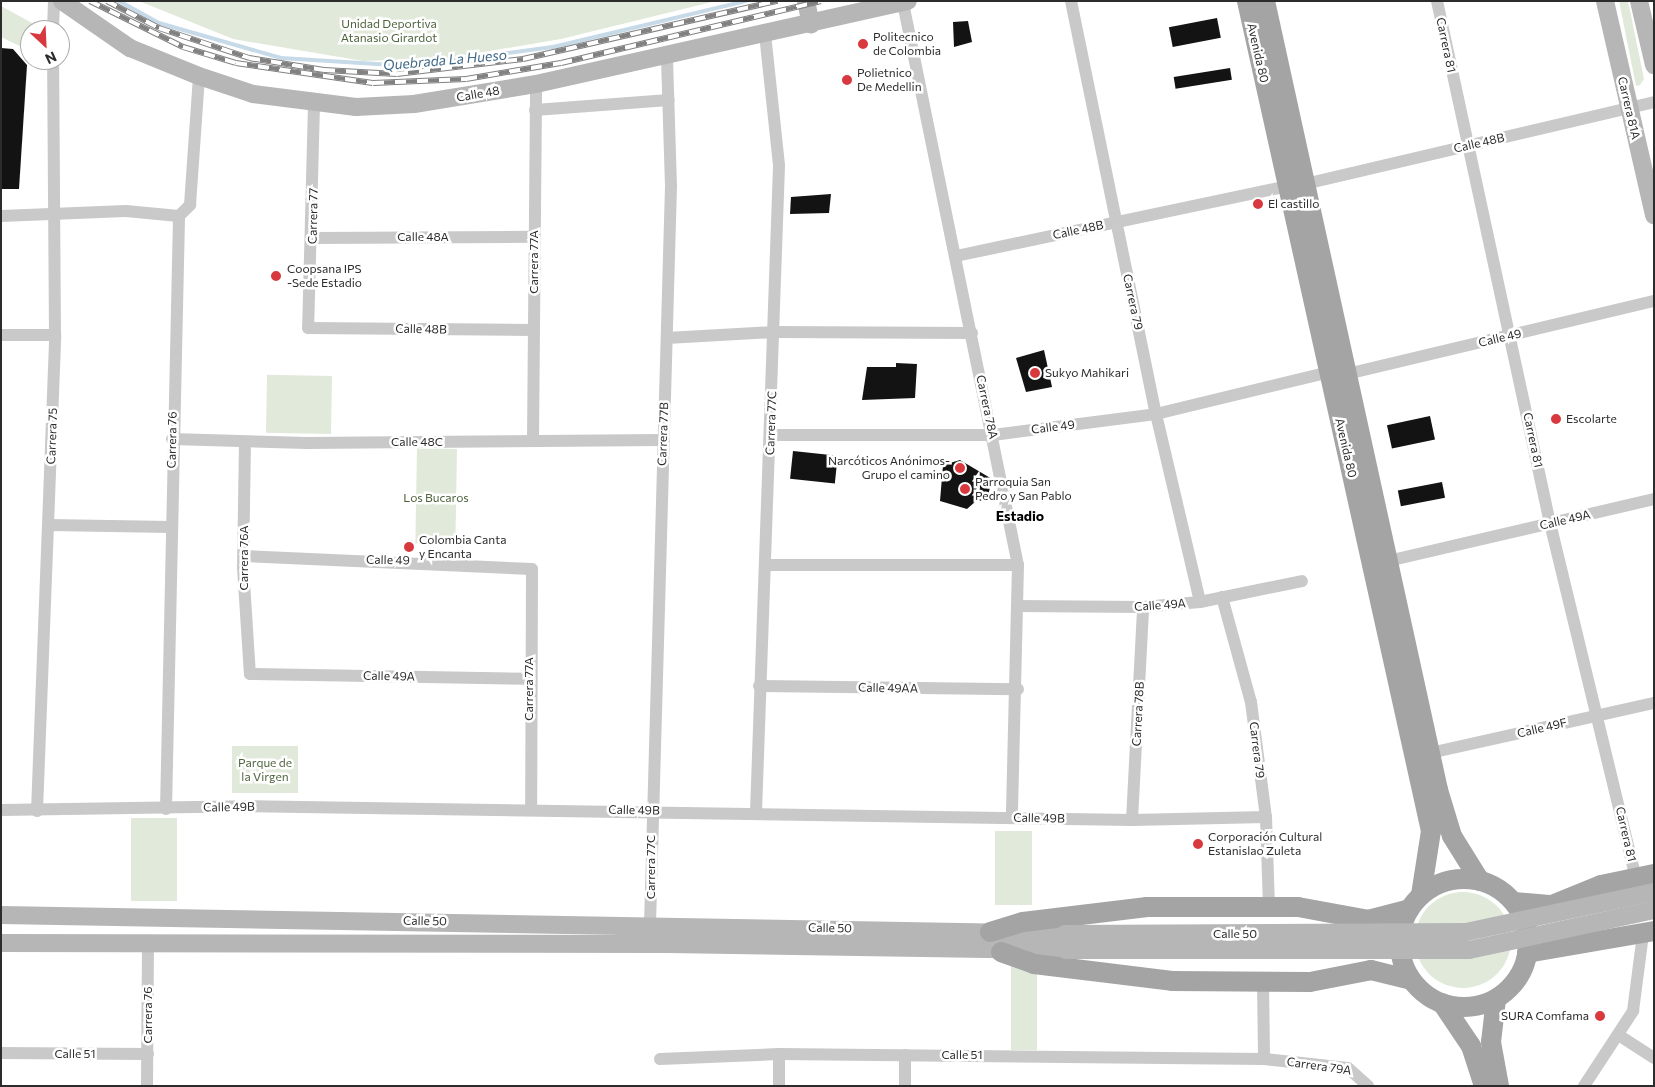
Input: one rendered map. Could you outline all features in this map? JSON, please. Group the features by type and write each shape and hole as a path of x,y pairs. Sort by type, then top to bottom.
{"main road":[{"name":"Calle 48","path":"62,1 130,48 199,76 253,94 314,104 414,104 536,84 667,57 905,2"},
{"path":"806,1 811,24"},
{"name":"Avenida 80","path":"1247,1 1296,185 1338,373 1431,831 1415,902"},
{"name":"Avenida 80","path":"1265,1 1296,185"},
{"name":"Carrera 81A","path":"1605,1 1654,215"},
{"path":"1639,1 1654,64"},
{"name":"Avenida 80","path":"1338,373 1388,561 1430,753 1452,836 1480,881"},
{"path":"1514,902 1560,904 1601,885 1645,876"},
{"path":"990,932 1023,922 1133,908 1270,906 1368,920 1415,902 1449,881 1480,881 1514,902 1523,918 1528,953 1517,980 1496,998 1470,1006 1442,1004"},
{"name":"Calle 50","path":"1,943 148,945 668,944 1001,952 1066,942 1466,932 1512,926 1654,892"},
{"path":"1411,980 1399,944 1415,902"},
{"name":"Calle 50","path":"1,915 650,924 990,932 1066,942 1469,950 1654,910"},
{"path":"1528,953 1648,933"},
{"path":"1001,952 1034,964 1172,980 1263,983 1310,982 1371,970 1411,980 1442,1004 1471,1046 1484,1086"},
{"path":"1496,998 1491,1042 1500,1086"}],"street":[{"path":"53,20 54,1"},
{"name":"Carrera 79","path":"1071,1 1156,414 1200,602"},
{"name":"Carrera 81","path":"1437,1 1511,335 1550,524 1598,716 1645,876"},
{"name":"Carrera 78A","path":"905,2 1018,565 1018,689 1012,817"},
{"name":"Carrera 77C","path":"756,812 758,686 768,565 778,165 765,34"},
{"name":"Carrera 77B","path":"651,811 667,338 669,100 667,57"},
{"name":"Carrera 75","path":"37,811 56,335 57,214 53,70"},
{"name":"Carrera 76","path":"166,809 172,650 172,439 179,216 190,204 199,76"},
{"name":"Carrera 77A","path":"533,441 536,84"},
{"path":"535,110 669,100"},
{"name":"Calle 48B","path":"956,256 1296,185 1654,102"},
{"name":"Carrera 77","path":"308,328 313,238 314,104"},
{"path":"1,216 57,214 179,216"},
{"name":"Calle 48A","path":"313,238 534,237"},
{"name":"Calle 49","path":"771,435 993,434 1156,414 1511,335 1654,301"},
{"name":"Calle 48B","path":"308,328 534,330"},
{"path":"667,338 775,332 972,333"},
{"path":"1,335 56,335"},
{"name":"Calle 48C","path":"172,439 245,442 663,440"},
{"name":"Carrera 76A","path":"245,442 244,556 250,674"},
{"name":"Calle 49A","path":"1388,561 1654,499"},
{"path":"49,525 171,527"},
{"name":"Calle 49","path":"244,556 532,569"},
{"path":"768,565 1018,565"},
{"name":"Carrera 77A","path":"531,809 529,678 532,569"},
{"name":"Calle 49A","path":"1017,606 1143,607 1200,602 1302,581"},
{"name":"Carrera 79","path":"1222,597 1251,702 1266,818 1270,906"},
{"name":"Carrera 78B","path":"1132,820 1143,607"},
{"name":"Calle 49A","path":"250,674 529,678"},
{"name":"Calle 49AA","path":"758,686 1018,689"},
{"name":"Calle 49F","path":"1430,753 1654,703"},
{"name":"Calle 49B","path":"1,810 531,809 1132,820 1266,818"},
{"name":"Carrera 77C","path":"650,924 651,811"},
{"path":"1584,1086 1620,1036 1638,995 1648,933"},
{"name":"Carrera 76","path":"147,1086 148,945"},
{"path":"1263,983 1264,1059"},
{"path":"1620,1036 1654,1058"},
{"name":"Calle 51","path":"1,1053 148,1054"},
{"path":"779,1054 779,1086"},
{"name":"Calle 51","path":"660,1059 779,1054 1264,1059"},
{"path":"905,1086 906,1055"},
{"name":"Carrera 79A","path":"1264,1059 1348,1068 1368,1086"}],"green space":[{"name":"Unidad Deportiva Atanasio Girardot","path":"139,1 716,1 561,39 448,58 363,61 233,39"},
{"path":"1619,1 1628,1 1644,79 1640,85 1636,86"},
{"path":"1,6 26,20 20,20 20,46 1,37"},
{"path":"267,375 332,376 331,434 266,433"},
{"name":"Los Bucaros","path":"417,448 457,449 455,544 415,543"},
{"name":"Parque de la Virgen","path":"232,746 298,746 298,793 232,793"},
{"path":"131,818 177,818 177,901 131,901"},
{"path":"995,831 1032,831 1032,905 995,905"},
{"path":"1463,892 1481,895 1497,906 1508,922 1511,940 1508,958 1497,974 1481,985 1463,988 1445,985 1429,974 1418,958 1415,940 1418,922 1429,906 1445,895"},
{"path":"1011,950 1037,950 1037,1050 1011,1050"}],"building":[{"path":"1217,18 1221,38 1173,47 1169,27"},
{"path":"968,21 972,42 954,47 953,22"},
{"path":"1,48 13,49 20,57 20,70 27,70 19,189 1,189"},
{"path":"1230,68 1232,80 1176,89 1174,77"},
{"path":"831,194 829,213 790,214 791,197"},
{"name":"Sukyo Mahikari","path":"1044,350 1052,387 1026,392 1016,358"},
{"path":"896,363 917,364 915,398 862,400 867,367 896,367"},
{"path":"1430,416 1435,439 1392,449 1387,425"},
{"path":"793,451 838,456 835,484 790,479"},
{"name":"Parroquia San Pedro y San Pablo","path":"960,460 992,479 987,500 976,501 967,509 940,501 943,465"},
{"path":"1442,482 1445,498 1401,506 1398,491"}],"waterway":[{"name":"Quebrada La Hueso","path":"119,1 159,23 281,58 409,66 553,47 746,1"}],"railway":[{"path":"90,1 183,47 236,63 373,83 466,79 561,63 821,1"},
{"path":"107,1 159,28 249,58 324,70 397,74 523,59 777,1"}],"place":[{"name":"Politecnico de Colombia","path":"863,44"},
{"name":"Polietnico De Medellin","path":"847,80"},
{"name":"El castillo","path":"1258,204"},
{"name":"Coopsana IPS -Sede Estadio","path":"276,276"},
{"name":"Sukyo Mahikari","path":"1035,373"},
{"name":"Escolarte","path":"1556,419"},
{"name":"Narcóticos Anónimos- Grupo el camino","path":"960,468"},
{"name":"Parroquia San Pedro y San Pablo","path":"965,489"},
{"name":"Colombia Canta y Encanta","path":"409,547"},
{"name":"Corporación Cultural Estanislao Zuleta","path":"1198,844"},
{"name":"SURA Comfama","path":"1600,1016"}],"district":[{"name":"Estadio","path":"1020,516"}]}
